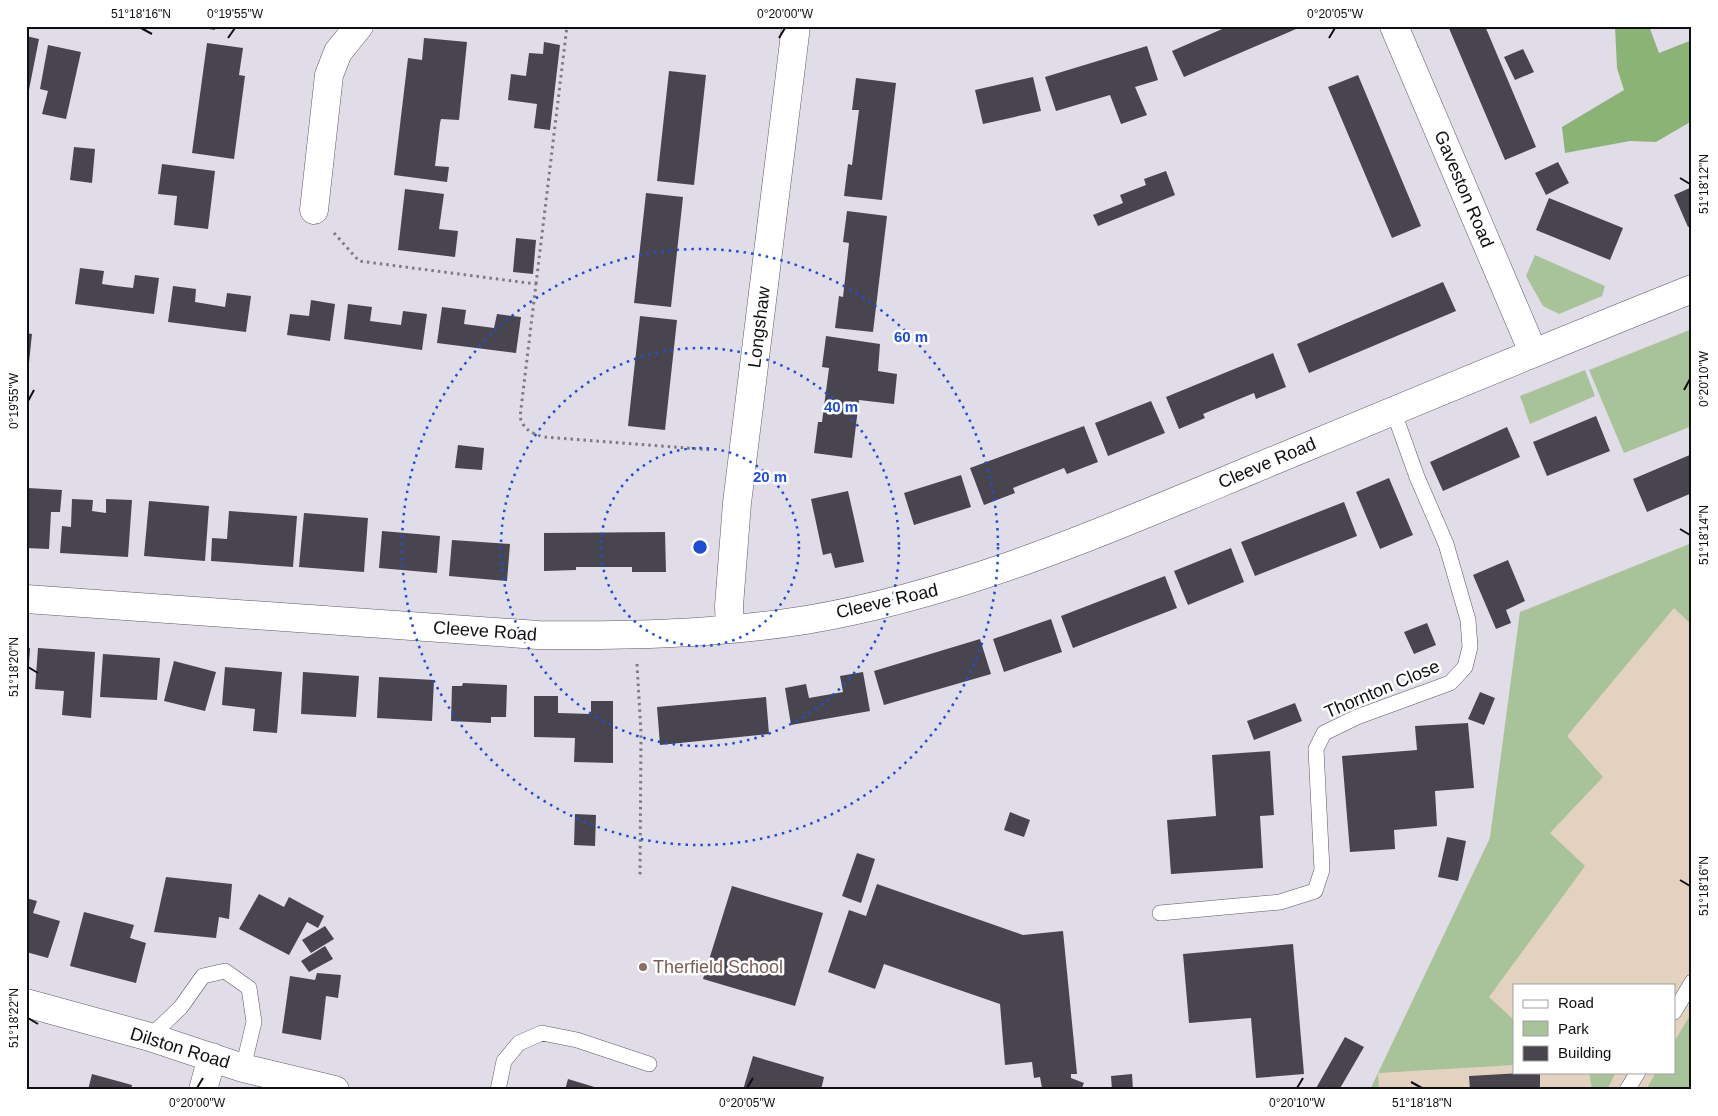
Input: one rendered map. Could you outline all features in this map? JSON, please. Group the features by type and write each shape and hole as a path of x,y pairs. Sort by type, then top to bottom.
{"street":[{"path":"314,210 329,75 338,52 358,26"},
{"name":"Longshaw","path":"730,629 729,606 734,541 796,26"},
{"name":"Gaveston Road","path":"1394,26 1533,352"},
{"name":"Cleeve Road","path":"26,599 538,635 636,634 730,629 807,619 941,589 1146,514 1533,352 1692,289"},
{"name":"Dilston Road","path":"26,1003 150,1037 243,1068 335,1090"},
{"path":"203,1090 212,1057"}],"lane":[{"name":"Thornton Close","path":"1160,913 1280,902 1315,891 1322,870 1316,749 1324,733 1357,717 1450,683 1465,667 1470,647 1468,620 1446,544 1417,477 1393,410"},
{"path":"150,1037 181,1007 203,976 225,970 249,988 254,1022 243,1068"},
{"path":"1676,1009 1692,982"},
{"path":"498,1090 504,1061 519,1042 542,1033 578,1040 649,1064"},
{"path":"1627,1090 1637,1074"}],"path":[{"path":"567,26 520,417 523,426 531,432 544,437 744,452"},
{"path":"314,210 359,261 536,284"},
{"path":"636,634 641,733 640,875"}],"shaded area":[{"path":"1692,543 1692,1090 1370,1090 1490,838 1520,612"}],"green space":[{"path":"1615,26 1649,26 1659,53 1692,40 1692,121 1656,142 1630,141 1565,153 1562,127 1624,90 1617,68"},
{"path":"1535,255 1605,286 1602,296 1559,314 1543,306 1526,276"},
{"path":"1692,329 1692,426 1624,453 1589,370"},
{"path":"1585,370 1595,396 1530,424 1520,396"},
{"path":"1692,543 1692,625 1674,608 1567,736 1603,777 1550,833 1585,866 1489,997 1513,1019 1513,1065 1378,1073 1490,838 1520,612"},
{"path":"1692,1012 1692,1090 1646,1090 1655,1074 1676,1074 1676,1039"},
{"path":"1378,1073 1379,1090 1370,1090"},
{"path":"1589,1074 1615,1074 1607,1090 1592,1090"}],"building":[{"path":"191,26 215,26 215,30"},
{"path":"1229,26 1303,26 1184,77 1172,51"},
{"path":"1448,26 1485,26 1536,147 1505,160"},
{"path":"26,36 39,39 27,100 26,100"},
{"path":"424,38 467,42 459,120 441,119 440,123 435,166 449,167 447,182 394,175 408,58 422,60"},
{"path":"544,42 560,45 550,130 534,128 537,104 508,100 511,74 526,76 529,53 543,54"},
{"path":"207,43 243,48 239,75 245,76 234,159 192,153"},
{"path":"48,45 81,52 66,119 42,114 48,91 40,89"},
{"path":"1147,46 1158,80 1135,87 1147,115 1121,124 1110,95 1056,111 1045,77"},
{"path":"1523,49 1534,72 1515,80 1504,57"},
{"path":"669,71 706,75 694,185 657,181"},
{"path":"1358,75 1421,226 1392,238 1328,87"},
{"path":"1033,77 1041,111 983,124 975,90"},
{"path":"856,78 896,83 882,200 844,196 848,164 852,165 859,110 852,110"},
{"path":"74,147 95,149 92,183 70,180"},
{"path":"1558,162 1569,183 1546,195 1535,173"},
{"path":"162,164 215,171 208,229 174,225 177,196 158,194"},
{"path":"1166,171 1175,195 1098,226 1093,215 1123,203 1120,195 1146,185 1144,179"},
{"path":"1692,187 1692,226 1688,227 1674,195"},
{"path":"405,189 444,194 439,229 458,231 455,257 398,250"},
{"path":"646,193 683,197 671,307 634,303"},
{"path":"1549,198 1623,228 1610,260 1536,230"},
{"path":"847,211 887,216 873,332 835,328 839,296 843,297 849,243 843,242"},
{"path":"516,238 536,240 533,274 513,272"},
{"path":"80,268 104,271 102,284 116,286 133,288 135,275 159,278 154,314 75,304"},
{"path":"1443,282 1456,311 1309,373 1297,344"},
{"path":"173,286 196,289 195,302 225,307 227,293 251,296 246,332 168,322"},
{"path":"311,300 335,304 330,341 287,335 290,314 309,316"},
{"path":"348,304 372,307 370,321 401,325 403,311 427,314 422,350 344,339"},
{"path":"442,307 466,310 464,324 494,328 497,314 521,317 516,353 437,343"},
{"path":"640,316 677,320 665,430 628,426"},
{"path":"26,333 32,334 28,372 26,372"},
{"path":"826,336 880,344 878,371 897,374 894,404 859,400 852,458 814,453 818,422 822,422 829,368 822,367"},
{"path":"1273,353 1286,387 1256,399 1254,393 1203,414 1205,418 1179,429 1166,397"},
{"path":"1151,401 1165,433 1108,456 1095,423"},
{"path":"1596,416 1610,451 1547,476 1533,442"},
{"path":"1084,426 1098,462 1067,474 1064,468 1013,488 1015,493 984,505 970,468"},
{"path":"1507,427 1520,457 1443,491 1430,462"},
{"path":"458,445 484,448 482,470 455,468"},
{"path":"1692,454 1692,493 1647,512 1633,479"},
{"path":"961,475 971,507 914,525 904,493"},
{"path":"1389,478 1413,535 1380,549 1356,492"},
{"path":"28,488 62,490 60,512 51,512 49,549 26,548"},
{"path":"848,491 864,562 835,568 831,553 823,555 811,499"},
{"path":"72,499 93,500 92,511 106,513 106,499 132,500 128,557 60,553 62,526 71,527"},
{"path":"149,501 209,506 205,561 144,556"},
{"path":"1344,502 1357,536 1255,576 1241,542"},
{"path":"229,511 297,516 293,567 211,561 212,538 227,539"},
{"path":"304,513 368,518 364,572 299,567"},
{"path":"382,531 440,536 437,573 379,568"},
{"path":"665,532 666,572 632,572 632,567 576,567 576,570 544,571 544,533"},
{"path":"452,540 510,544 507,581 449,576"},
{"path":"1231,548 1244,582 1188,605 1174,571"},
{"path":"1508,560 1525,601 1506,610 1511,623 1496,629 1473,575"},
{"path":"1165,576 1177,608 1073,648 1061,616"},
{"path":"1051,619 1062,652 1004,672 993,639"},
{"path":"1427,623 1436,645 1414,654 1404,632"},
{"path":"980,639 991,674 884,705 874,671"},
{"path":"26,648 30,648 28,679 26,679"},
{"path":"38,648 95,652 91,718 62,715 64,691 35,689"},
{"path":"103,654 160,658 157,700 100,697"},
{"path":"174,661 216,672 205,711 164,701"},
{"path":"225,667 282,672 277,733 253,731 255,709 222,705"},
{"path":"303,672 359,676 356,717 301,714"},
{"path":"863,672 870,711 791,725 785,688 806,684 809,698 843,692 840,676"},
{"path":"379,677 434,680 432,721 377,718"},
{"path":"463,683 507,685 506,717 491,717 491,723 451,721 452,686 462,686"},
{"path":"1480,692 1495,698 1484,725 1468,719"},
{"path":"534,696 558,696 558,713 591,714 591,701 613,701 613,763 574,762 575,738 534,737"},
{"path":"766,697 769,734 660,745 657,707"},
{"path":"1295,703 1302,721 1254,740 1247,721"},
{"path":"1468,723 1474,788 1435,791 1437,826 1394,830 1395,849 1350,852 1342,756 1417,750 1415,726"},
{"path":"1270,751 1274,815 1260,816 1263,868 1171,874 1167,820 1216,816 1212,755"},
{"path":"1010,812 1030,820 1024,837 1004,830"},
{"path":"575,814 596,815 595,846 574,845"},
{"path":"1447,837 1466,841 1458,881 1438,877"},
{"path":"857,853 875,859 861,903 842,896"},
{"path":"166,877 232,884 229,919 219,917 216,938 154,932"},
{"path":"877,884 1023,935 1063,931 1077,1074 1071,1074 1071,1078 1084,1083 1081,1090 1042,1088 1040,1077 1034,1078 1032,1062 1005,1065 1000,1004 884,964 875,989 828,972 849,910 866,916"},
{"path":"732,886 823,913 795,1006 703,979"},
{"path":"259,894 284,907 289,897 324,916 318,928 307,922 289,955 239,929"},
{"path":"26,898 37,901 33,913 60,921 48,958 26,952"},
{"path":"84,912 134,925 130,938 146,943 136,983 70,966"},
{"path":"325,926 334,939 311,953 302,940"},
{"path":"1293,944 1304,1074 1256,1078 1251,1018 1189,1023 1183,954"},
{"path":"325,946 333,959 309,972 301,961"},
{"path":"317,973 341,975 338,998 326,996 321,1040 282,1033 290,976 315,980"},
{"path":"1345,1037 1364,1047 1339,1090 1315,1090"},
{"path":"753,1056 824,1077 821,1090 743,1090"},
{"path":"92,1074 132,1085 131,1090 88,1090"},
{"path":"1132,1074 1133,1090 1112,1090 1111,1076"},
{"path":"1540,1074 1540,1090 1470,1090 1469,1076"},
{"path":"568,1079 601,1089 601,1090 565,1090"}],"place":[{"name":"Therfield School","path":"643,967"}]}
